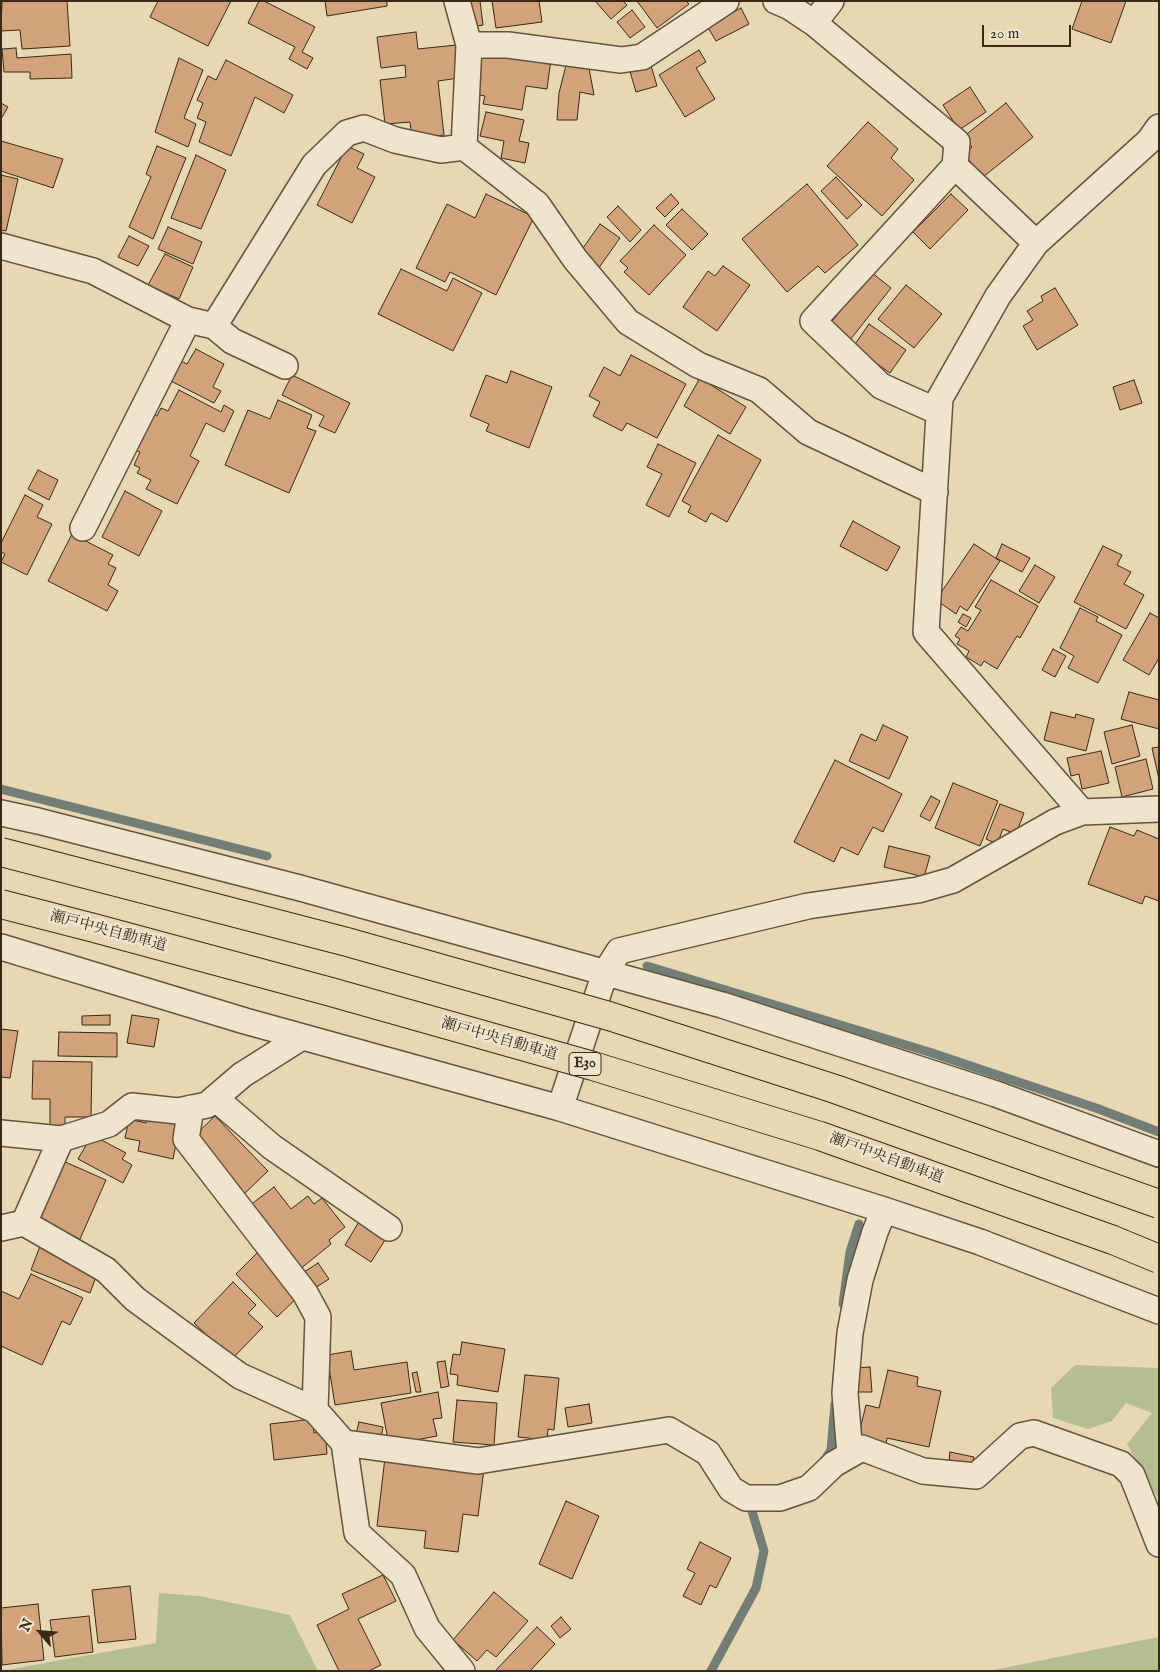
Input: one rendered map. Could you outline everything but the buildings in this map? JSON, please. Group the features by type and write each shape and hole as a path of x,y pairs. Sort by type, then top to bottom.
{"highway":[{"path":"1,852 338,940 609,1016 835,1089 1159,1204"},
{"name":"瀬戸中央自動車道","path":"1,904 322,990 593,1066 820,1136 1159,1258"}],"street":[{"path":"457,1 469,45 464,147"},
{"path":"469,45 508,45 621,60 642,57 726,1"},
{"path":"776,1 790,7 822,9 957,142 955,166 813,321 881,386 939,412"},
{"path":"1082,812 926,632 940,398 998,296 1036,243 1149,141 1159,127"},
{"path":"214,326 314,165 347,133 364,128 395,140 441,150 464,147 537,204 575,259 628,322 698,365 759,390 808,432 935,492"},
{"path":"955,166 1036,243"},
{"path":"1,246 94,271 188,320 214,326 232,341 285,366"},
{"path":"83,528 188,320"},
{"path":"560,1108 605,973 619,951 808,906 918,890 953,880 1055,822 1082,812 1159,809"},
{"path":"1,813 300,888 722,1005 996,1094 1159,1154"},
{"path":"1,947 302,1037 560,1108 980,1242 1159,1311"},
{"path":"1,1133 62,1140 109,1124 132,1106 178,1110 207,1105 242,1075 302,1037"},
{"path":"214,1098 272,1147 389,1228"},
{"path":"191,1108 186,1139 305,1293 318,1317 315,1410"},
{"path":"62,1140 12,1226 106,1270 135,1298 240,1376 315,1410 344,1443 358,1533 403,1575 426,1628 462,1671"},
{"path":"850,1455 845,1393 850,1333 860,1280 874,1232 884,1210"},
{"path":"344,1443 478,1461 669,1430 708,1453 731,1489 746,1498 780,1498 809,1488 834,1464 862,1448 923,1470 976,1476 1020,1436 1034,1433 1121,1464 1132,1475 1159,1544"}],"green space":[{"path":"1075,1365 1159,1368 1159,1500 1127,1444 1152,1413 1126,1403 1112,1421 1088,1429 1053,1418 1051,1388"},
{"path":"159,1593 200,1596 290,1615 318,1671 1,1671 156,1643"},
{"path":"1159,1637 1159,1671 988,1671"}],"waterway":[{"path":"1,789 267,856"},
{"path":"647,966 929,1052 1096,1108 1159,1132"},
{"path":"843,1304 850,1252 859,1224"},
{"path":"824,1461 831,1450 835,1404"},
{"path":"711,1671 756,1588 764,1551 751,1508 752,1503"}]}
